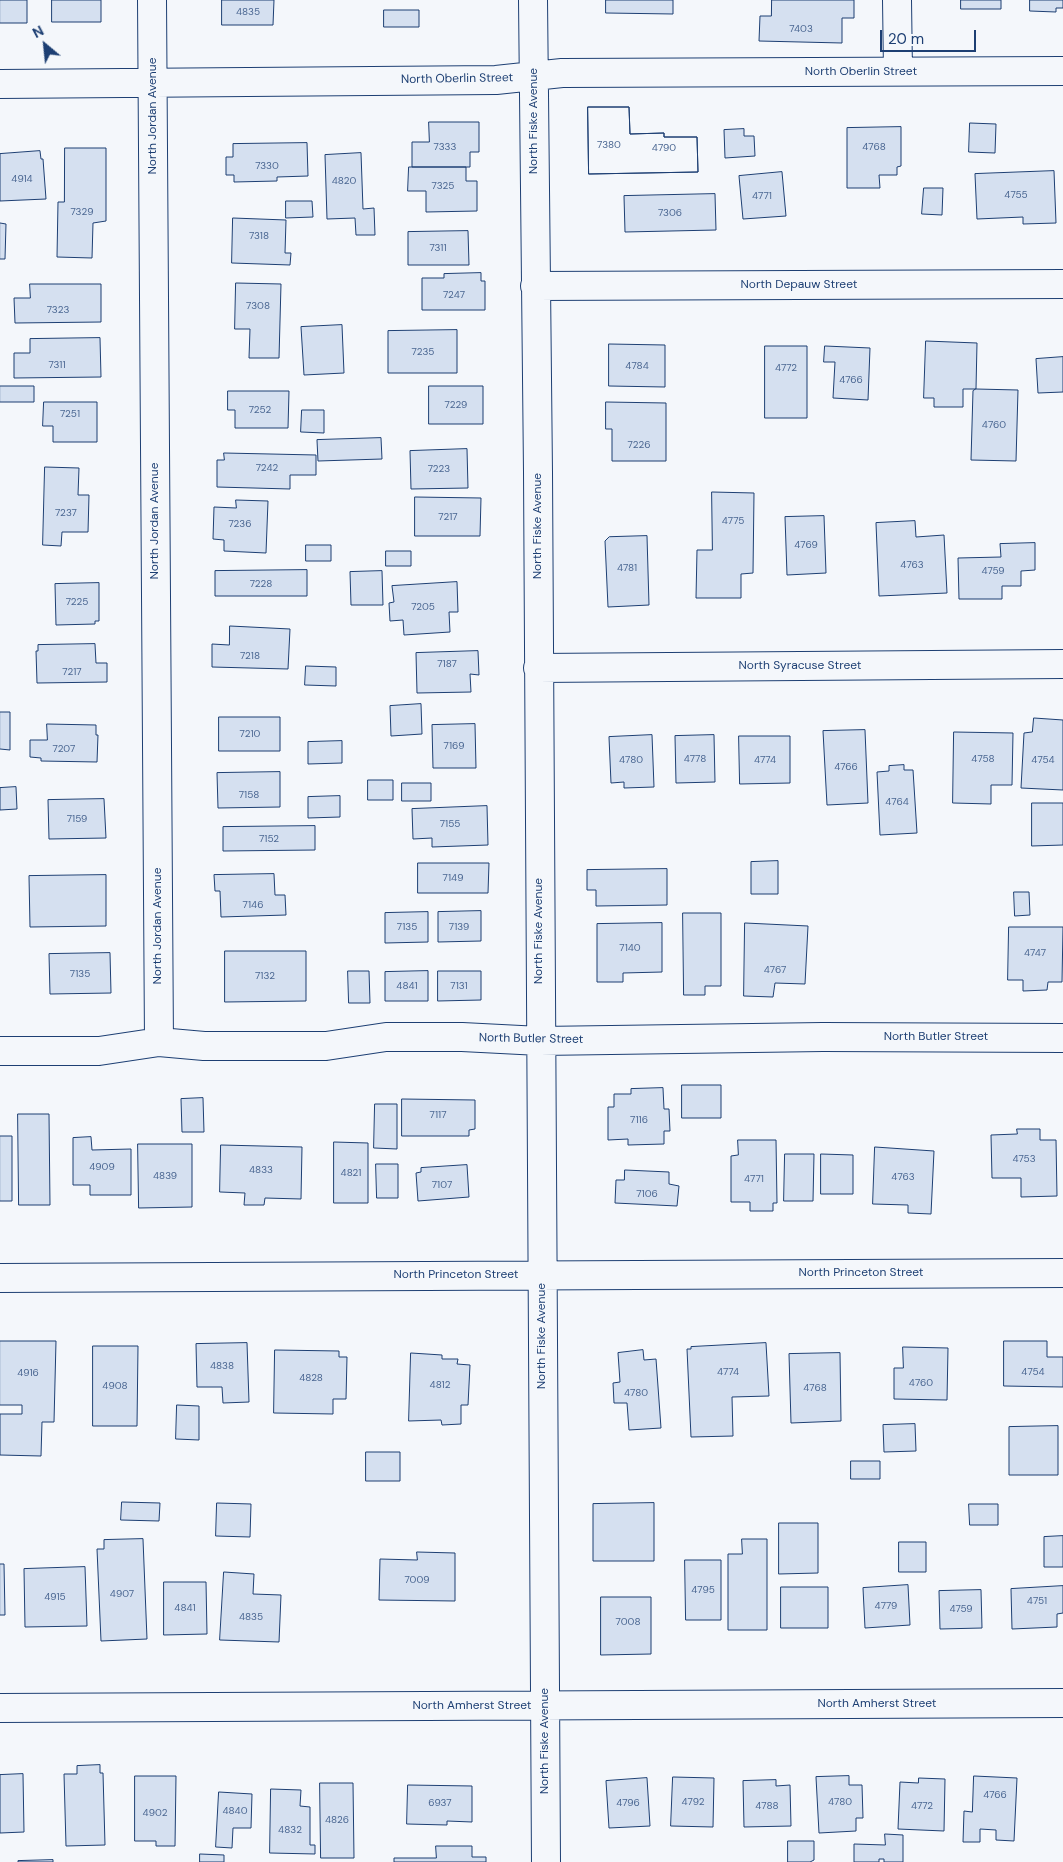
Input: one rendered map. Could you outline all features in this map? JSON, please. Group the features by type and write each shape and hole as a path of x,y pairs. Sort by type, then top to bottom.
{"street":[{"name":"North Jordan Avenue","path":"152,0 158,1042"},
{"name":"North Fiske Avenue","path":"533,0 538,472 546,1862"},
{"path":"897,0 898,71"},
{"name":"North Oberlin Street","path":"0,84 496,80 562,73 1063,71"},
{"name":"North Depauw Street","path":"535,286 1063,284"},
{"name":"North Syracuse Street","path":"538,668 1063,664"},
{"name":"North Butler Street","path":"0,1051 99,1051 158,1042 204,1046 326,1046 386,1037 462,1037 540,1041 823,1037 1063,1038"},
{"name":"North Princeton Street","path":"0,1278 1063,1273"},
{"name":"North Amherst Street","path":"0,1708 1063,1703"}],"building":[{"path":"0,0 27,0 27,23 0,23"},
{"path":"52,0 101,0 101,22 52,22"},
{"path":"222,0 274,0 273,25 222,25"},
{"path":"606,0 673,0 673,14 606,13"},
{"path":"772,0 854,0 854,18 842,18 842,43 759,41 760,16 771,16"},
{"path":"961,0 1001,0 1001,9 961,9"},
{"path":"1030,0 1063,0 1063,8 1056,8 1056,12 1030,11"},
{"path":"384,10 419,10 419,27 384,27"},
{"path":"588,107 629,107 630,134 664,133 664,137 697,137 698,172 589,174"},
{"path":"588,107 629,107 630,134 664,133 664,137 697,137 698,172 589,174"},
{"path":"429,122 479,122 479,152 470,152 470,167 412,167 412,142 429,142"},
{"path":"970,123 996,124 995,153 969,152"},
{"path":"901,127 901,166 897,167 897,175 879,175 880,188 847,188 847,128"},
{"path":"744,129 744,136 754,136 755,156 725,158 724,130"},
{"path":"307,143 308,176 277,177 277,181 234,182 234,175 226,175 226,157 233,157 233,144"},
{"path":"65,148 106,148 106,221 93,223 92,258 57,257 58,202 64,202"},
{"path":"40,151 41,159 43,159 46,199 0,201 0,154"},
{"path":"361,153 363,209 374,208 375,235 356,235 355,218 327,219 325,155"},
{"path":"409,167 466,167 466,181 477,181 477,211 426,212 426,191 408,191"},
{"path":"1054,171 1056,223 1023,224 1023,217 977,219 975,174"},
{"path":"782,172 786,216 743,219 739,176"},
{"path":"924,188 943,188 942,215 922,214"},
{"path":"715,194 716,230 625,232 624,196"},
{"path":"286,201 312,201 313,217 286,218"},
{"path":"233,218 286,220 285,253 291,253 290,265 232,263"},
{"path":"0,223 6,224 5,259 0,259"},
{"path":"468,231 469,265 408,265 408,232"},
{"path":"481,273 481,281 485,281 485,310 422,310 422,278 444,278 444,274"},
{"path":"236,283 281,284 279,358 249,358 250,329 235,329"},
{"path":"30,284 101,284 101,322 15,323 14,298 30,298"},
{"path":"342,325 344,373 304,375 301,327"},
{"path":"457,330 457,373 388,373 388,331"},
{"path":"100,338 101,377 14,378 14,353 30,353 30,339"},
{"path":"926,341 977,343 976,389 963,389 963,407 934,407 934,398 924,398"},
{"path":"609,344 665,345 665,387 609,386"},
{"path":"765,346 807,346 807,418 765,418"},
{"path":"825,346 870,348 868,400 833,398 835,362 824,362"},
{"path":"1063,357 1063,392 1038,393 1036,359"},
{"path":"0,386 34,386 34,402 0,402"},
{"path":"429,386 483,386 483,424 429,424"},
{"path":"976,389 1018,390 1016,461 971,460 973,391"},
{"path":"228,391 289,391 288,428 235,428 235,410 228,410"},
{"path":"44,402 97,402 97,442 53,442 53,426 43,426"},
{"path":"606,402 666,403 666,461 612,461 612,429 606,429"},
{"path":"302,410 324,410 324,433 301,432"},
{"path":"381,438 382,459 318,461 317,440"},
{"path":"467,449 468,488 411,489 410,451"},
{"path":"224,453 316,455 316,475 290,475 290,489 217,487 217,460 224,460"},
{"path":"45,467 79,468 78,495 89,495 88,532 62,532 61,546 43,545"},
{"path":"712,492 754,493 753,573 741,574 741,598 696,598 697,550 712,550"},
{"path":"415,497 481,498 480,536 415,536"},
{"path":"236,500 268,501 266,553 224,551 224,540 213,539 214,507 236,508"},
{"path":"824,516 826,573 787,575 785,517"},
{"path":"915,521 916,537 944,535 947,593 879,596 876,523"},
{"path":"647,536 649,605 608,607 605,541 609,537"},
{"path":"1035,543 1035,570 1021,571 1021,586 1002,586 1002,599 959,599 958,558 1001,557 1000,544"},
{"path":"306,545 331,545 331,561 306,561"},
{"path":"386,551 411,551 411,566 386,566"},
{"path":"307,570 307,596 215,596 215,571"},
{"path":"382,571 383,605 351,605 350,572"},
{"path":"457,582 458,612 449,612 450,632 404,635 403,620 390,621 389,603 394,602 392,586"},
{"path":"99,583 99,621 95,621 95,624 56,625 55,584"},
{"path":"230,626 290,629 288,669 212,667 212,644 229,645"},
{"path":"95,644 96,663 107,663 107,682 37,683 36,651 38,651 38,645"},
{"path":"478,651 479,675 470,674 471,692 417,693 416,653"},
{"path":"306,666 336,667 336,686 305,685"},
{"path":"421,704 422,734 391,736 390,706"},
{"path":"0,712 10,712 10,750 0,749"},
{"path":"219,717 280,717 280,751 219,751"},
{"path":"1034,718 1063,720 1063,790 1021,788 1024,733 1032,732"},
{"path":"47,724 96,725 96,735 98,735 97,762 41,761 41,758 30,757 30,740 47,740"},
{"path":"475,724 476,768 433,768 432,725"},
{"path":"865,730 868,803 827,805 823,731"},
{"path":"954,732 1013,733 1012,785 991,785 991,804 953,803"},
{"path":"652,735 654,787 624,788 624,782 611,783 609,737"},
{"path":"714,735 715,782 676,783 675,736"},
{"path":"739,736 790,736 790,783 740,784"},
{"path":"342,741 342,763 308,764 308,742"},
{"path":"904,765 904,770 913,770 917,833 880,835 877,772 889,771 889,766"},
{"path":"280,772 280,807 218,808 217,773"},
{"path":"368,780 393,780 393,800 368,800"},
{"path":"402,783 431,783 431,801 402,801"},
{"path":"16,787 17,809 0,810 0,788"},
{"path":"340,796 340,817 308,818 308,797"},
{"path":"104,799 106,838 49,839 48,800"},
{"path":"1032,803 1063,803 1063,845 1032,846"},
{"path":"487,806 488,845 432,847 432,838 413,839 412,809"},
{"path":"315,826 315,850 223,851 223,827"},
{"path":"778,861 778,894 751,894 751,862"},
{"path":"418,863 489,863 488,893 418,893"},
{"path":"667,869 667,905 596,906 596,890 587,890 587,870"},
{"path":"274,874 275,895 285,895 286,915 221,917 220,891 215,891 214,875"},
{"path":"106,875 106,926 30,927 29,876"},
{"path":"1014,892 1029,892 1030,915 1015,916"},
{"path":"481,911 481,941 438,942 438,912"},
{"path":"428,912 428,942 385,943 385,913"},
{"path":"683,913 721,913 721,986 705,986 705,995 684,995"},
{"path":"662,923 662,972 623,973 623,982 597,982 597,924"},
{"path":"745,923 808,926 805,984 775,983 773,997 744,996"},
{"path":"1009,927 1063,927 1062,982 1048,982 1047,990 1023,991 1023,980 1008,980"},
{"path":"225,951 306,951 306,1001 225,1002"},
{"path":"110,953 111,993 50,994 49,954"},
{"path":"348,971 369,971 370,1003 349,1003"},
{"path":"428,971 428,1001 385,1001 385,972"},
{"path":"438,971 481,971 481,1000 438,1001"},
{"path":"682,1085 721,1085 721,1118 682,1118"},
{"path":"663,1088 664,1109 669,1109 670,1131 664,1131 664,1144 628,1145 628,1139 608,1140 608,1107 614,1107 614,1094 631,1094 631,1089"},
{"path":"203,1098 204,1132 182,1132 181,1099"},
{"path":"402,1099 475,1100 475,1129 469,1130 469,1136 402,1136"},
{"path":"375,1104 397,1104 397,1149 374,1148"},
{"path":"18,1114 49,1114 50,1205 19,1205"},
{"path":"1017,1129 1040,1129 1040,1140 1056,1140 1057,1196 1021,1197 1021,1178 992,1178 991,1135 1017,1134"},
{"path":"0,1136 12,1136 12,1201 0,1201"},
{"path":"91,1137 92,1150 131,1149 131,1195 90,1195 90,1185 73,1185 73,1138"},
{"path":"738,1140 776,1140 777,1203 773,1203 773,1211 750,1211 750,1202 731,1202 731,1156 738,1155"},
{"path":"334,1142 368,1143 368,1203 334,1203"},
{"path":"138,1144 192,1144 192,1207 139,1208"},
{"path":"221,1145 302,1147 301,1199 265,1198 264,1205 244,1205 245,1193 220,1192"},
{"path":"875,1147 934,1151 931,1214 908,1213 908,1205 873,1204"},
{"path":"785,1154 814,1154 813,1201 784,1201"},
{"path":"821,1154 853,1155 853,1194 821,1194"},
{"path":"376,1164 398,1164 398,1198 377,1198"},
{"path":"467,1165 469,1197 418,1201 416,1173 421,1172 421,1168"},
{"path":"625,1170 669,1172 669,1184 679,1186 677,1206 615,1203 616,1180 624,1180"},
{"path":"0,1341 56,1341 54,1422 42,1422 41,1456 0,1455 0,1414 22,1414 22,1405 0,1405"},
{"path":"1004,1341 1047,1341 1047,1357 1063,1357 1063,1387 1004,1386"},
{"path":"247,1343 249,1402 223,1403 222,1387 197,1387 196,1344"},
{"path":"766,1343 769,1396 732,1397 733,1436 691,1437 687,1349 691,1349 691,1347"},
{"path":"93,1346 138,1346 137,1426 93,1426"},
{"path":"903,1347 948,1348 947,1400 894,1399 894,1368 903,1368"},
{"path":"275,1350 339,1351 339,1357 347,1357 346,1399 333,1399 333,1414 274,1413"},
{"path":"643,1350 644,1360 656,1359 661,1428 629,1430 627,1403 614,1403 613,1383 620,1382 618,1353"},
{"path":"411,1353 442,1355 442,1359 458,1359 457,1364 470,1365 468,1405 461,1405 461,1424 442,1425 441,1420 409,1421"},
{"path":"840,1353 841,1421 791,1423 789,1354"},
{"path":"177,1405 199,1406 199,1440 176,1439"},
{"path":"915,1424 916,1451 884,1452 883,1425"},
{"path":"1058,1426 1058,1475 1009,1475 1009,1427"},
{"path":"366,1452 400,1452 400,1481 366,1481"},
{"path":"851,1461 880,1461 880,1479 851,1479"},
{"path":"122,1502 160,1503 159,1521 121,1520"},
{"path":"217,1503 251,1504 250,1537 216,1536"},
{"path":"654,1503 654,1561 593,1561 593,1504"},
{"path":"969,1504 998,1504 998,1525 970,1525"},
{"path":"779,1523 818,1523 818,1573 779,1574"},
{"path":"1063,1536 1063,1567 1044,1567 1044,1537"},
{"path":"143,1539 147,1639 101,1641 97,1549 104,1549 104,1540"},
{"path":"742,1539 767,1539 767,1630 728,1630 728,1554 742,1554"},
{"path":"899,1542 926,1542 926,1572 899,1572"},
{"path":"417,1552 455,1553 455,1601 379,1600 380,1559 417,1560"},
{"path":"685,1560 721,1560 721,1620 686,1620"},
{"path":"0,1564 4,1564 5,1615 0,1615"},
{"path":"85,1567 87,1626 25,1627 24,1569"},
{"path":"224,1572 254,1574 253,1594 281,1595 279,1642 220,1640"},
{"path":"164,1582 206,1582 207,1634 164,1635"},
{"path":"908,1585 910,1625 865,1628 863,1588"},
{"path":"1063,1586 1063,1613 1057,1614 1057,1627 1012,1629 1011,1589"},
{"path":"781,1587 828,1587 828,1628 781,1628"},
{"path":"981,1590 982,1628 940,1629 939,1591"},
{"path":"601,1597 651,1597 651,1654 601,1655"},
{"path":"100,1765 100,1773 103,1773 105,1845 66,1846 64,1774 77,1774 77,1766"},
{"path":"23,1774 24,1832 0,1833 0,1775"},
{"path":"135,1776 176,1776 175,1846 156,1846 156,1841 135,1841"},
{"path":"849,1776 849,1785 862,1785 863,1818 856,1818 856,1831 819,1833 816,1777"},
{"path":"974,1776 1017,1778 1014,1841 996,1840 996,1830 980,1829 980,1842 963,1842 964,1811 972,1812"},
{"path":"673,1777 714,1778 713,1827 671,1826"},
{"path":"647,1778 650,1826 609,1828 606,1781"},
{"path":"919,1778 945,1779 944,1831 898,1829 900,1782 918,1783"},
{"path":"776,1780 776,1786 790,1785 791,1826 744,1827 743,1781"},
{"path":"320,1783 353,1783 354,1858 321,1858"},
{"path":"408,1785 472,1786 472,1822 447,1821 447,1825 407,1824"},
{"path":"271,1789 301,1790 300,1806 310,1807 310,1845 315,1845 315,1854 270,1853"},
{"path":"219,1792 252,1794 251,1828 233,1828 232,1848 216,1847"},
{"path":"885,1834 903,1835 903,1862 884,1862 884,1859 879,1859 879,1862 854,1862 854,1844 885,1845"},
{"path":"788,1841 814,1841 814,1860 810,1862 788,1862"},
{"path":"436,1846 472,1846 472,1857 486,1857 486,1862 394,1862 394,1858 436,1858"},
{"path":"200,1854 224,1855 224,1862 200,1862"},
{"path":"53,1860 53,1862 18,1862 18,1861"}]}
